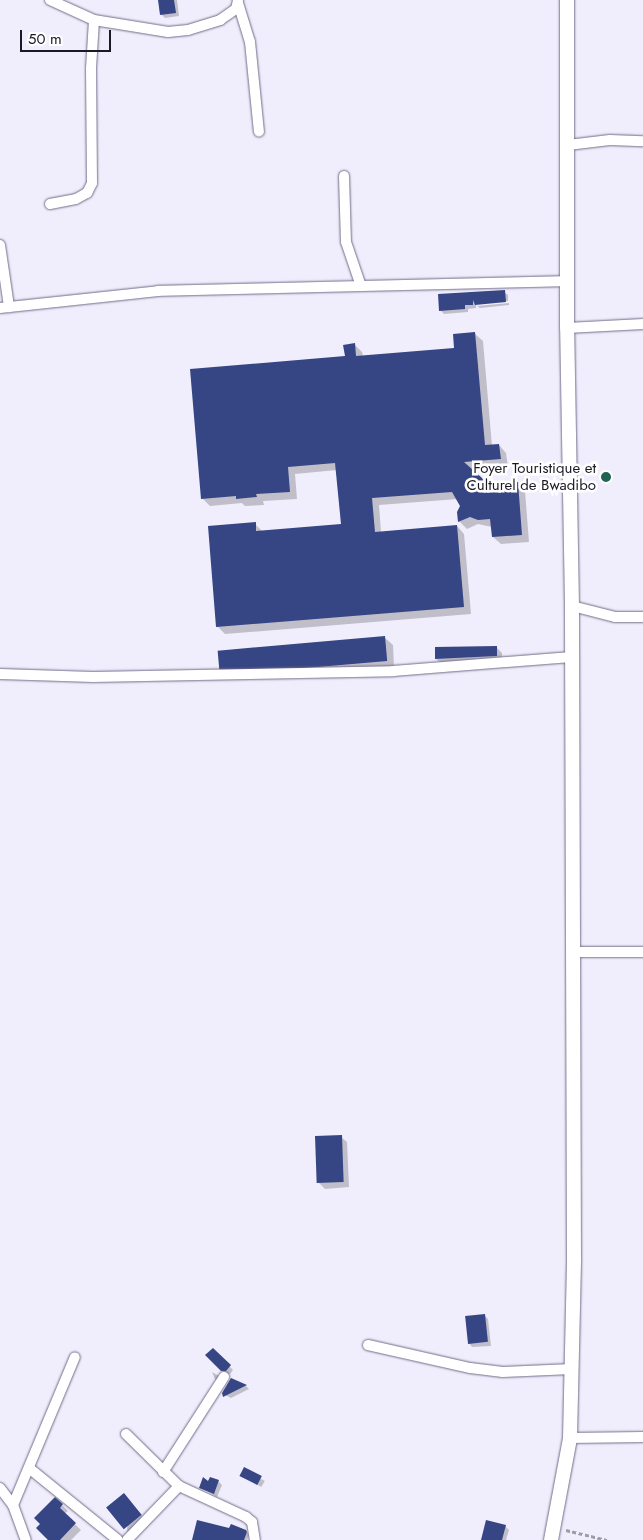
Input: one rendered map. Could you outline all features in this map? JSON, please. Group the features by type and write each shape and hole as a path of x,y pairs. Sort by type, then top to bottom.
{"main road":[{"path":"553,1533 570,1438 574,1258 572,606 567,328 570,0"}],"street":[{"path":"50,0 94,20 168,32 188,30 220,20 230,14 238,2"},
{"path":"238,2 250,42 259,132"},
{"path":"50,204 76,199 87,193 92,183 91,68 94,20"},
{"path":"568,145 610,140 643,141"},
{"path":"344,176 346,242 361,286"},
{"path":"0,245 5,307 158,292 567,281"},
{"path":"567,328 643,324"},
{"path":"572,606 615,617 643,618"},
{"path":"0,674 93,677 393,671 571,657"},
{"path":"572,952 643,952"},
{"path":"368,1345 470,1368 495,1371 572,1369"},
{"path":"13,1505 75,1357"},
{"path":"163,1472 224,1377"},
{"path":"126,1434 179,1486 246,1517 252,1522 255,1540"},
{"path":"570,1438 643,1437"},
{"path":"30,1468 118,1540"},
{"path":"128,1540 179,1486"},
{"path":"0,1488 13,1505 26,1540"}],"path":[{"path":"553,1533 607,1540"}],"building":[{"path":"158,0 174,0 176,13 160,15"},
{"path":"505,290 506,302 475,305 473,300 473,305 465,305 465,309 439,311 438,294"},
{"path":"475,332 485,445 499,444 501,459 464,462 482,478 486,485 518,482 522,535 492,537 490,519 478,520 470,517 458,522 457,512 460,506 452,492 372,498 375,532 457,525 464,607 216,627 208,526 256,522 256,531 341,524 335,463 288,467 290,492 256,494 257,497 236,499 236,496 201,499 190,369 345,356 343,345 355,343 356,356 454,348 453,334"},
{"path":"385,636 387,661 220,676 218,651"},
{"path":"497,646 497,656 435,659 435,647"},
{"path":"342,1135 344,1182 317,1183 315,1136"},
{"path":"485,1314 488,1342 468,1344 465,1316"},
{"path":"213,1348 231,1365 226,1371 221,1371 205,1355"},
{"path":"231,1378 247,1385 223,1397 222,1393"},
{"path":"244,1467 262,1476 257,1485 239,1476"},
{"path":"203,1477 208,1481 210,1477 219,1480 214,1494 199,1488"},
{"path":"124,1493 142,1515 124,1529 106,1507"},
{"path":"55,1497 63,1504 60,1508 76,1523 60,1540 48,1540 36,1528 40,1524 34,1518"},
{"path":"197,1520 229,1528 231,1524 247,1532 244,1540 192,1540"},
{"path":"486,1520 506,1525 502,1540 481,1540"}],"place":[{"name":"Foyer Touristique et Culturel de Bwadibo","path":"606,477"}]}
